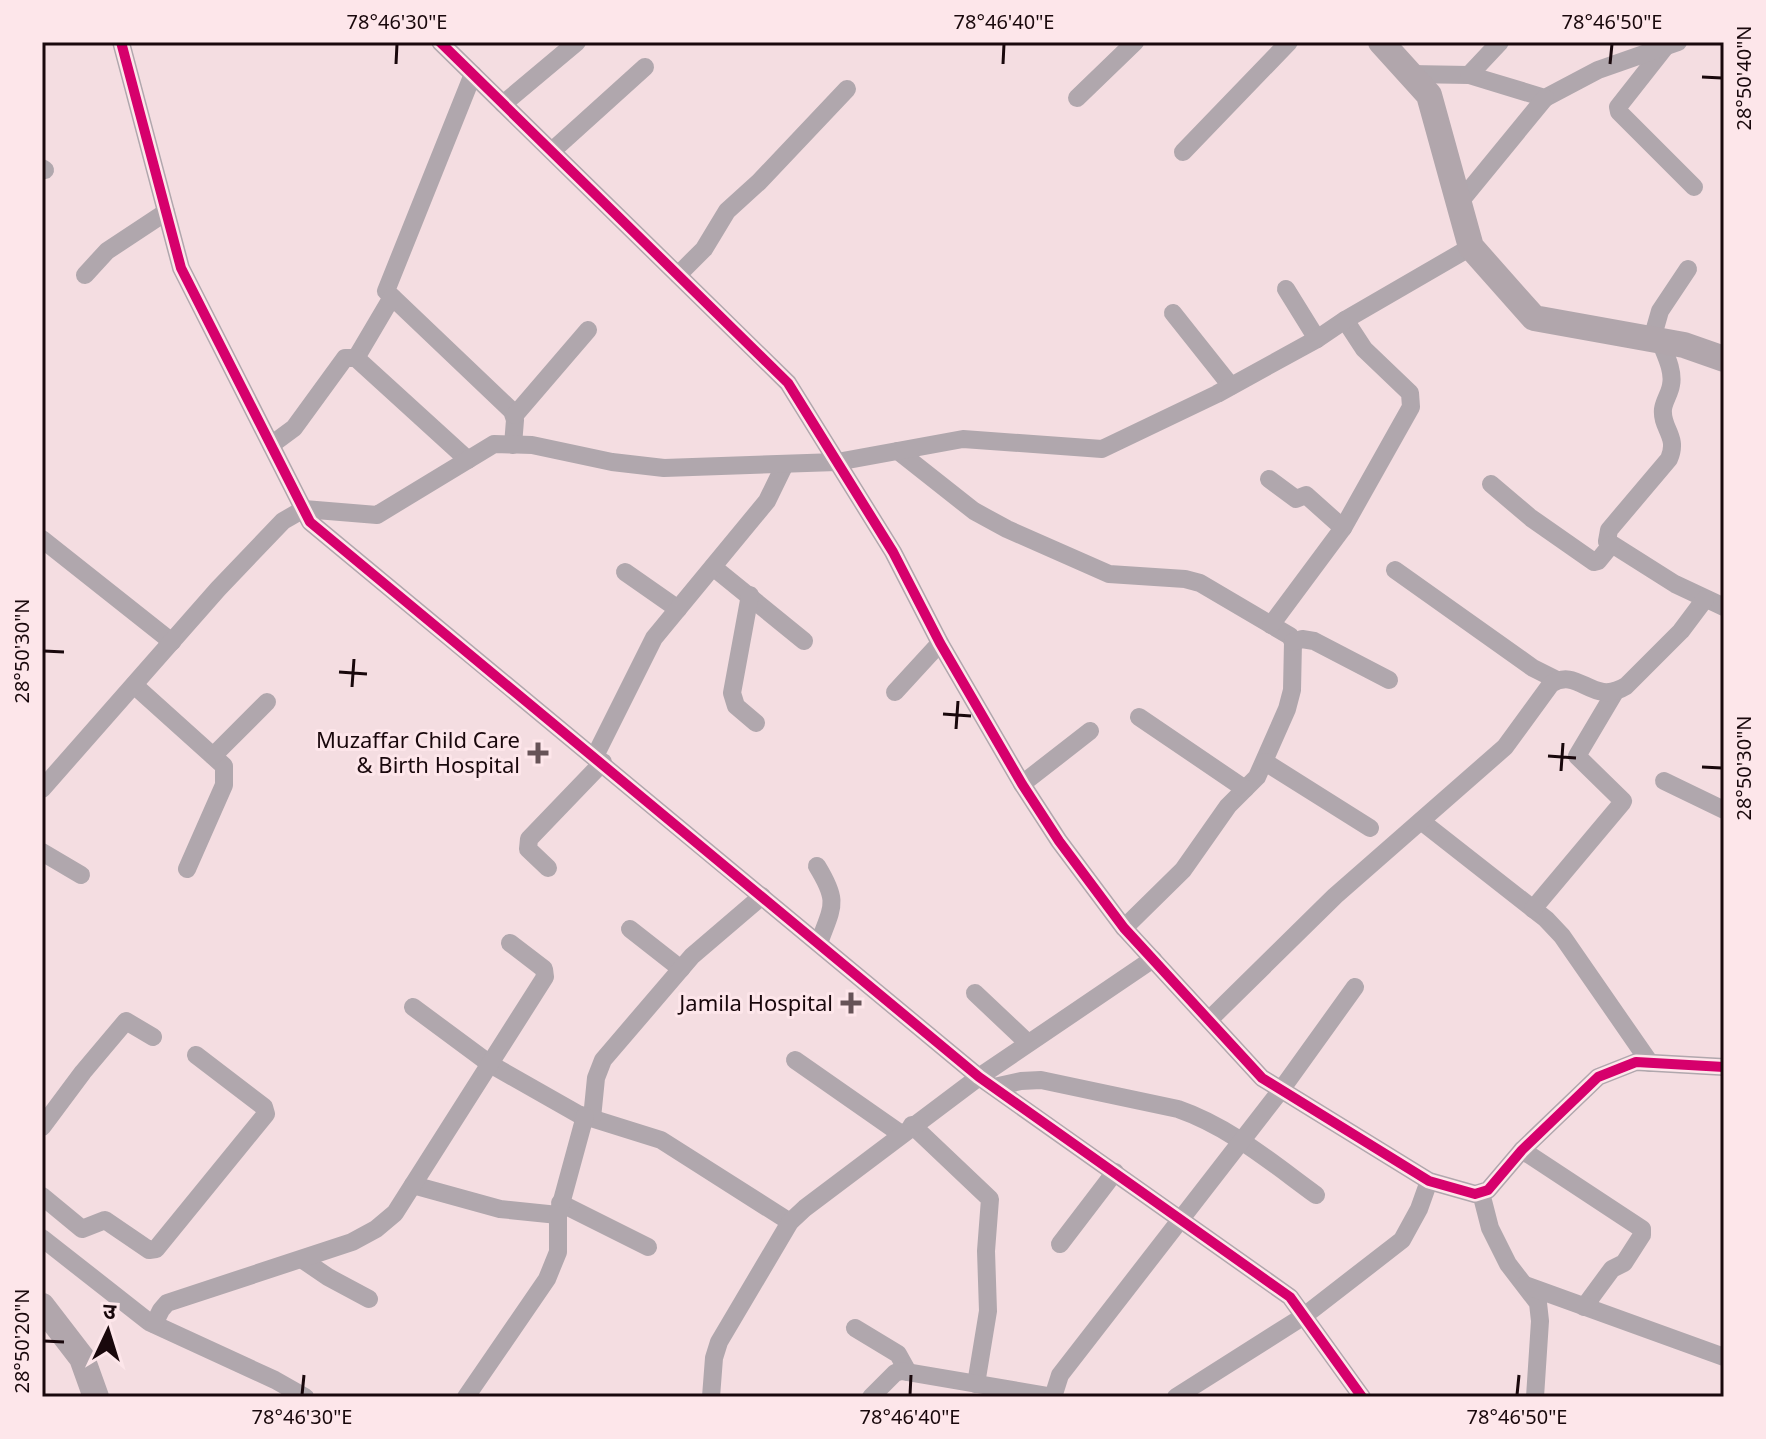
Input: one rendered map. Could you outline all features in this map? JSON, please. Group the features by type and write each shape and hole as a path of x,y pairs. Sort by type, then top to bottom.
{"street":[{"path":"121,42 181,268 310,522 986,1082 1290,1297 1362,1397"},
{"path":"440,42 788,383 893,552 940,643 1059,841 1124,928 1262,1078 1429,1181 1481,1193 1488,1190 1522,1150 1598,1077 1636,1062 1724,1067"},
{"path":"503,104 577,42"},
{"path":"1077,98 1135,42"},
{"path":"1183,152 1289,42"},
{"path":"1381,42 1429,95 1471,247 1534,318 1684,345 1724,359"},
{"path":"1469,75 1500,42"},
{"path":"1459,203 1545,98 1598,70 1672,44"},
{"path":"1672,44 1618,107 1619,112 1694,187"},
{"path":"552,151 645,67"},
{"path":"473,74 386,291 515,415"},
{"path":"1410,74 1469,75 1545,98"},
{"path":"678,275 704,249 727,211 759,182 847,89"},
{"path":"85,275 107,251 166,212"},
{"path":"42,789 283,521 304,509 377,515 494,444 532,445 612,462 664,468 837,462 963,439 1102,449 1231,386 1317,339 1471,247"},
{"path":"1688,269 1660,311 1656,340 1671,375 1663,410 1673,443 1672,451 1669,459 1606,536 1611,545 1724,607"},
{"path":"1286,289 1317,339"},
{"path":"356,358 392,297"},
{"path":"1173,313 1231,386"},
{"path":"1271,625 1343,528 1411,407 1410,393 1364,349 1345,320"},
{"path":"513,445 515,415 588,330"},
{"path":"271,445 294,428 345,358 356,358 468,460"},
{"path":"898,451 974,511 1007,529 1109,574 1185,579 1200,583 1290,636 1293,642 1292,690 1257,777 1228,806 1183,870 1124,928"},
{"path":"548,868 528,849 529,839 599,759 639,664 654,638 767,501 785,464"},
{"path":"1269,479 1296,499 1306,495 1343,528"},
{"path":"1491,484 1531,518 1594,562 1611,545"},
{"path":"42,539 172,642"},
{"path":"713,567 804,641"},
{"path":"1395,570 1533,668 1557,680"},
{"path":"625,572 678,609"},
{"path":"750,595 732,693 736,706 756,723"},
{"path":"1209,1020 1335,896 1505,747 1551,684 1570,679 1601,692 1615,692 1626,686 1681,631 1705,599"},
{"path":"1293,642 1309,639 1389,680"},
{"path":"895,692 940,643"},
{"path":"134,685 224,766 224,785 187,869"},
{"path":"1533,909 1623,801 1577,756 1615,692"},
{"path":"213,756 267,702"},
{"path":"1139,717 1245,789"},
{"path":"1022,784 1090,731"},
{"path":"1265,762 1370,828"},
{"path":"1664,781 1724,810"},
{"path":"1421,821 1533,909 1562,936 1650,1063"},
{"path":"42,852 81,875"},
{"path":"817,866 833,897 833,906 819,943"},
{"path":"466,1397 547,1279 558,1252 559,1209 589,1117 596,1078 603,1060 692,956 762,896"},
{"path":"630,929 681,969"},
{"path":"154,1324 167,1303 352,1242 376,1229 395,1213 545,972 510,943"},
{"path":"711,1397 714,1358 719,1342 790,1222 907,1129 986,1082 1028,1043 1153,959"},
{"path":"871,1397 895,1373 908,1372 1054,1397 1060,1375 1281,1090 1355,987"},
{"path":"975,993 1028,1043"},
{"path":"413,1007 490,1064 589,1117 661,1140 790,1222"},
{"path":"42,1127 126,1021 153,1037"},
{"path":"42,1196 82,1229 105,1220 149,1250 156,1249 266,1114 264,1107 196,1055"},
{"path":"795,1060 907,1129 990,1199 986,1251 988,1311 976,1384"},
{"path":"986,1082 1041,1080 1178,1109 1241,1140 1316,1195"},
{"path":"1522,1150 1642,1229 1642,1235 1624,1263 1612,1269 1584,1307"},
{"path":"1060,1244 1115,1172"},
{"path":"1176,1397 1304,1316 1402,1240 1419,1209 1429,1181"},
{"path":"413,1185 500,1209 559,1209 648,1247"},
{"path":"1481,1193 1490,1228 1508,1264 1538,1303 1540,1321 1535,1397"},
{"path":"42,1238 154,1324 305,1397"},
{"path":"303,1260 369,1299"},
{"path":"1525,1285 1724,1357"},
{"path":"42,1306 82,1358 96,1397"},
{"path":"855,1328 898,1354 908,1372"}],"cycle path":[{"path":"121,42 181,268 310,522 979,1077 1290,1297 1362,1397"},
{"path":"440,42 788,383 893,552 940,643 1059,841 1124,928 1262,1078 1429,1181 1475,1194 1488,1190 1522,1150 1598,1077 1636,1062 1724,1067"}],"place":[{"name":"Muzaffar Child Care & Birth Hospital","path":"538,753"},
{"name":"Jamila Hospital","path":"851,1003"}]}
